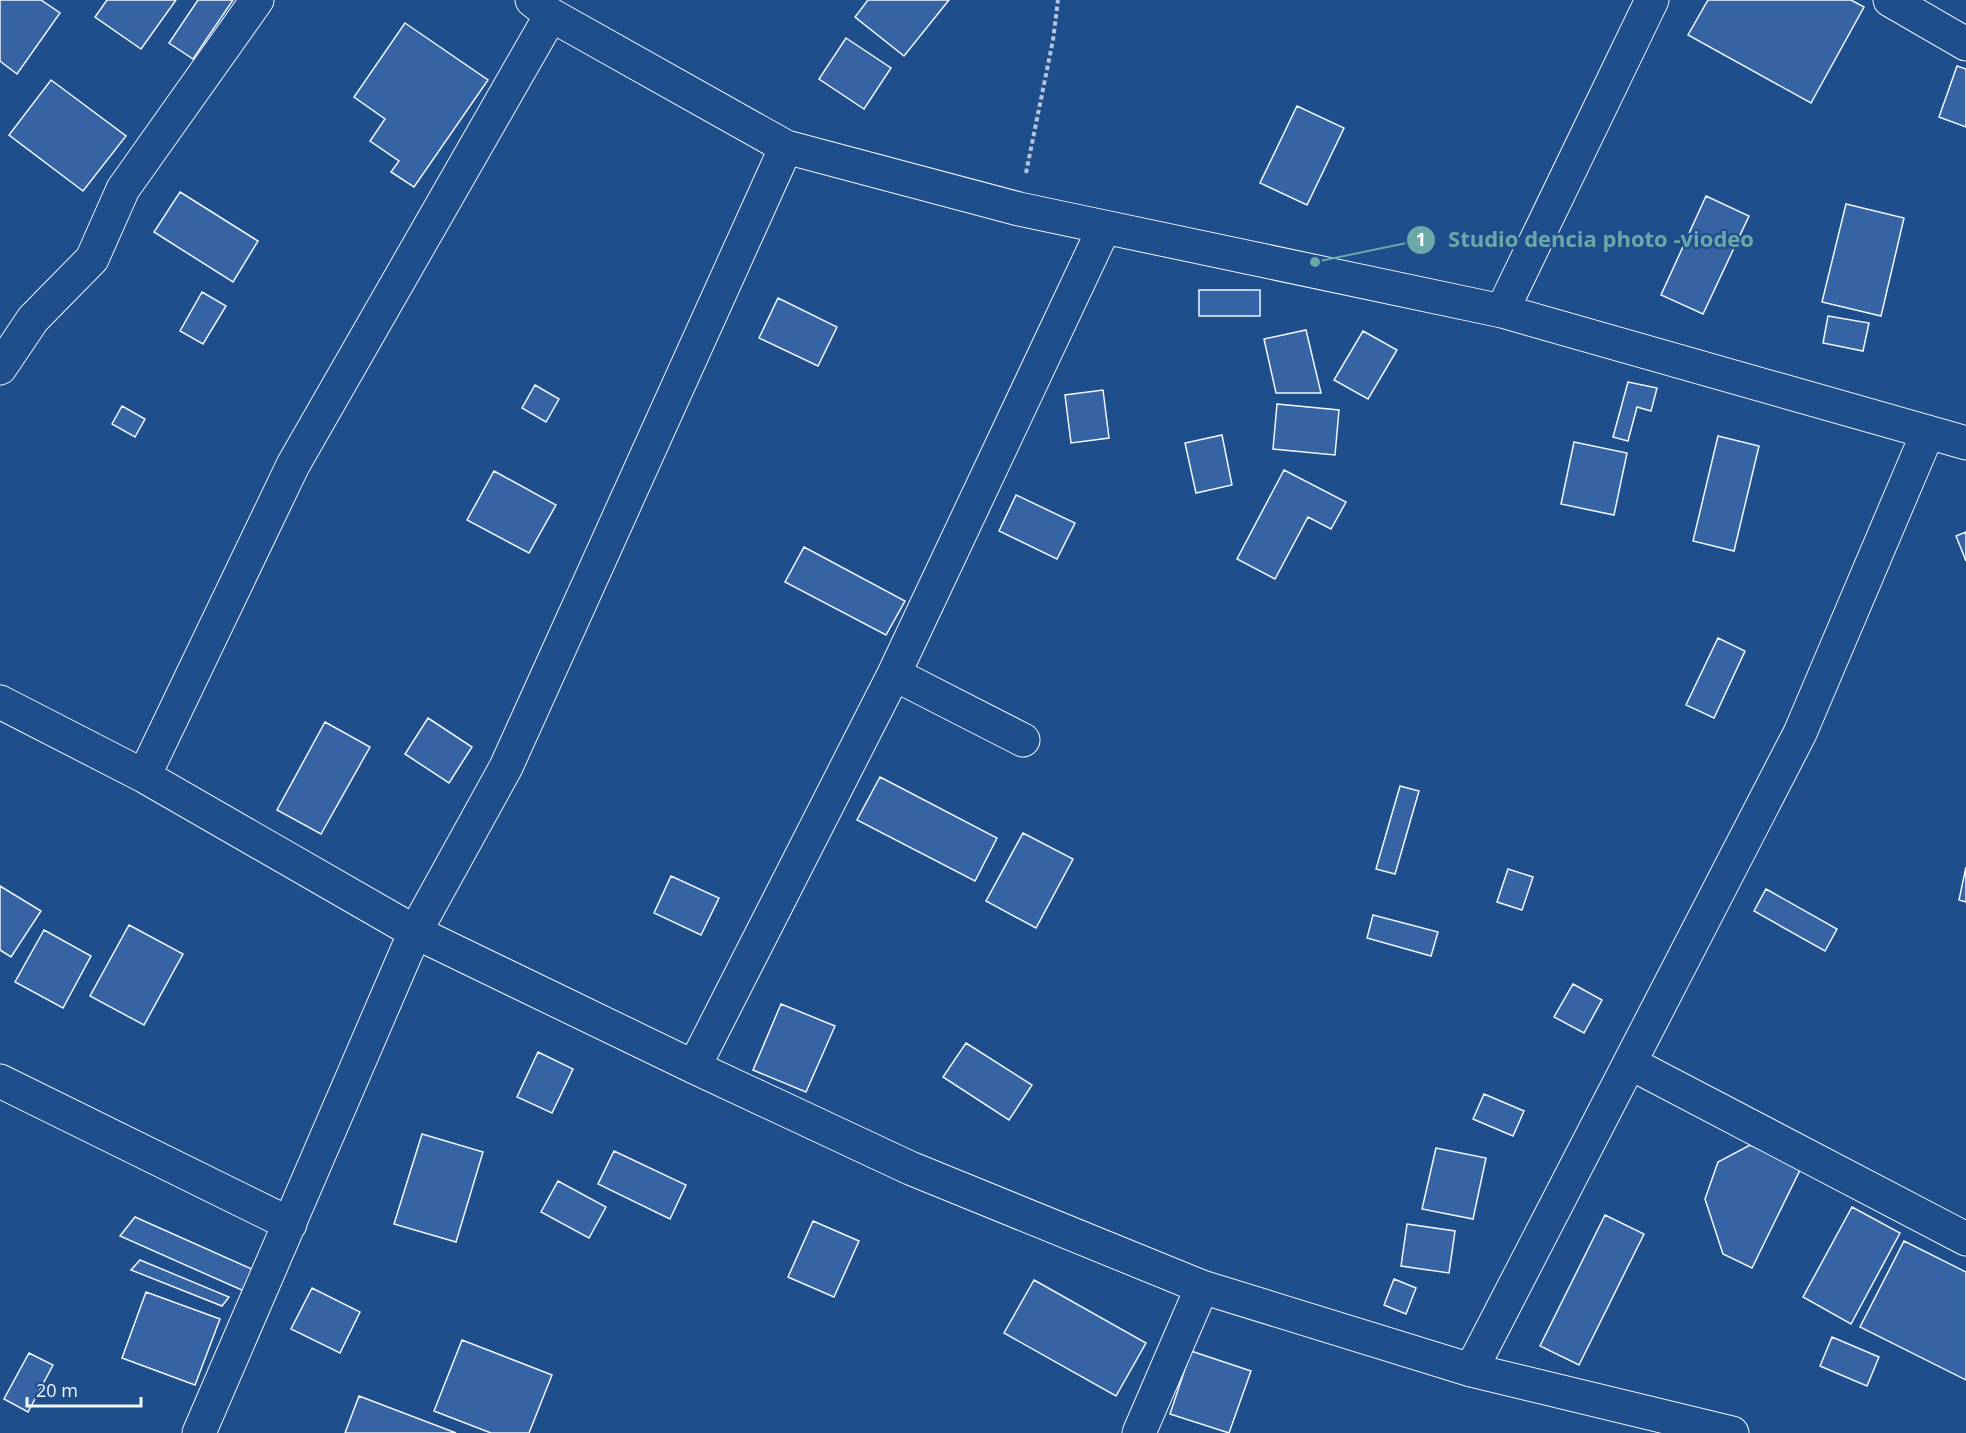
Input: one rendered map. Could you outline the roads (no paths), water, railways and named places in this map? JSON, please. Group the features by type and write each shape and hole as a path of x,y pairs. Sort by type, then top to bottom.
{"street":[{"path":"0,368 33,319 92,259 123,189 257,0"},
{"path":"1502,311 1652,0"},
{"path":"1890,0 1966,44"},
{"path":"144,776 293,465 542,7 786,147 1019,209 1502,311 1966,443"},
{"path":"199,1433 415,932 506,767 786,147"},
{"path":"694,1067 894,674 1104,228"},
{"path":"1471,1370 1800,733 1928,432"},
{"path":"894,674 1023,740"},
{"path":"0,702 144,776 415,932 910,1168 1202,1287 1471,1370 1732,1433"},
{"path":"1630,1064 1966,1239"},
{"path":"0,1081 290,1224"},
{"path":"1140,1433 1202,1287"}],"place":[{"name":"Studio dencia photo -viodeo","path":"1315,262"}]}
